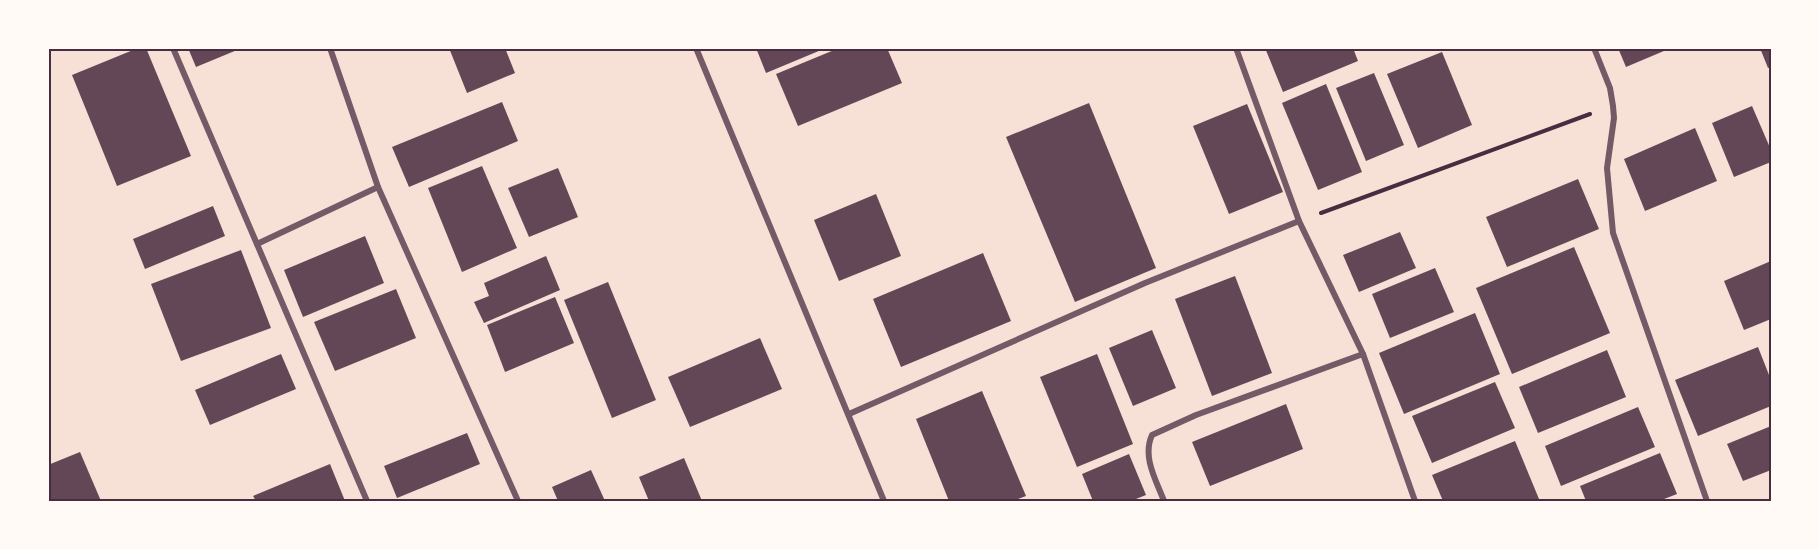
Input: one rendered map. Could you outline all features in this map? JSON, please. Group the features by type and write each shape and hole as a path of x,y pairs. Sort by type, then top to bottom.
{"street":[{"path":"173,48 367,501"},
{"path":"330,48 378,187 518,501"},
{"path":"696,48 884,501"},
{"path":"1236,48 1299,221 1363,354 1415,501"},
{"path":"1594,48 1610,88 1613,106 1614,118 1607,168 1613,232 1707,501"},
{"path":"257,244 378,187"},
{"path":"849,414 1145,283 1299,221"},
{"path":"1164,501 1149,458 1147,446 1152,435 1196,415 1363,354"}],"path":[{"path":"1299,221 1613,106"}],"building":[{"path":"138,48 146,48 191,156 117,186 72,75"},
{"path":"188,48 242,48 196,67"},
{"path":"449,48 505,48 515,73 467,93"},
{"path":"756,48 826,48 766,73"},
{"path":"839,48 887,48 902,83 798,126 776,74"},
{"path":"1265,48 1353,48 1358,61 1283,92"},
{"path":"1618,48 1671,48 1626,67"},
{"path":"1760,48 1771,48 1771,67 1768,68"},
{"path":"1442,52 1472,125 1418,148 1387,74"},
{"path":"1374,73 1404,145 1366,161 1336,88"},
{"path":"1326,84 1362,172 1318,190 1282,103"},
{"path":"502,102 518,141 409,187 392,147"},
{"path":"1089,103 1156,268 1075,302 1006,137"},
{"path":"1247,104 1283,192 1229,214 1193,126"},
{"path":"1752,106 1771,150 1771,162 1734,177 1712,123"},
{"path":"1695,128 1717,181 1645,211 1624,159"},
{"path":"482,166 517,248 462,272 428,188"},
{"path":"558,168 578,217 529,237 508,188"},
{"path":"1578,179 1599,229 1507,267 1486,217"},
{"path":"876,194 901,256 839,281 814,220"},
{"path":"213,206 225,236 145,269 133,239"},
{"path":"1400,232 1416,268 1359,292 1343,255"},
{"path":"365,236 384,283 303,317 284,270"},
{"path":"1574,247 1610,333 1512,374 1476,288"},
{"path":"241,250 271,328 181,361 151,284"},
{"path":"983,253 1011,321 901,367 873,299"},
{"path":"546,256 560,290 484,323 474,302 489,296 484,283"},
{"path":"1771,261 1771,319 1744,330 1724,281"},
{"path":"1435,268 1454,312 1390,338 1372,294"},
{"path":"1235,276 1272,373 1212,396 1175,299"},
{"path":"608,282 656,400 612,418 564,300"},
{"path":"396,289 416,338 335,371 314,322"},
{"path":"555,297 574,343 505,372 487,325"},
{"path":"1475,313 1500,374 1404,414 1379,353"},
{"path":"1152,330 1176,388 1133,406 1109,348"},
{"path":"760,338 782,389 690,427 668,377"},
{"path":"1758,347 1771,380 1771,406 1698,436 1675,380"},
{"path":"1607,350 1626,397 1538,433 1519,387"},
{"path":"281,354 296,389 210,425 195,390"},
{"path":"1097,354 1133,444 1077,467 1040,377"},
{"path":"1495,382 1515,428 1432,463 1412,416"},
{"path":"982,391 1026,496 1013,501 949,501 916,419"},
{"path":"1286,404 1303,449 1210,486 1192,442"},
{"path":"1638,407 1655,447 1561,486 1545,446"},
{"path":"1771,426 1771,470 1743,481 1727,444"},
{"path":"467,433 480,464 397,498 384,466"},
{"path":"1515,441 1539,499 1535,501 1443,501 1432,475"},
{"path":"80,452 101,501 48,501 48,465"},
{"path":"1660,453 1677,494 1659,501 1586,501 1580,486"},
{"path":"1129,454 1146,495 1131,501 1093,501 1082,474"},
{"path":"684,458 702,501 649,501 639,477"},
{"path":"330,464 345,501 256,501 253,496"},
{"path":"591,470 605,501 558,501 552,487"}]}
